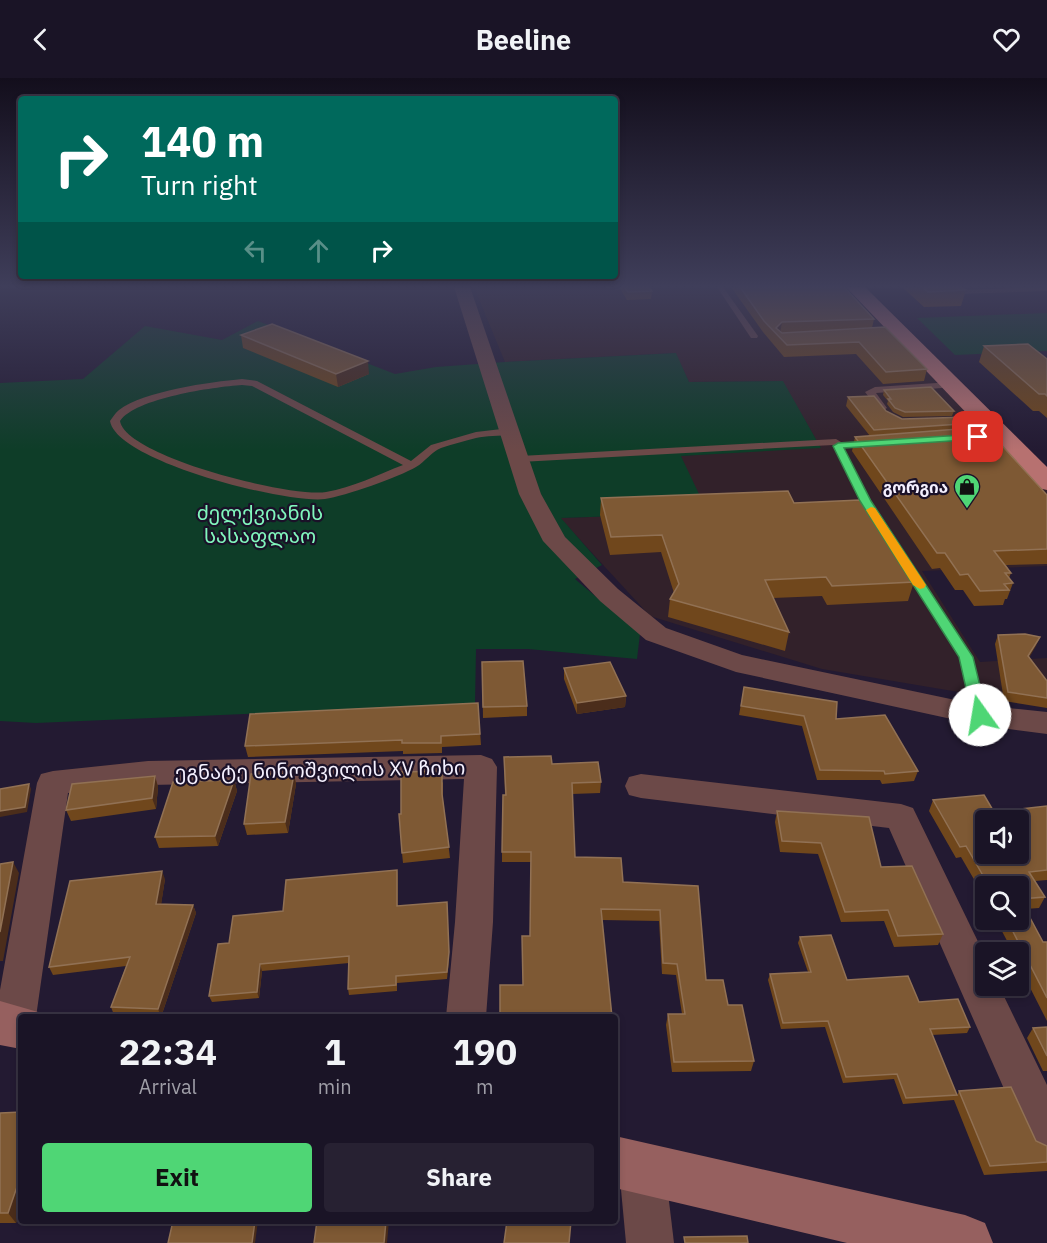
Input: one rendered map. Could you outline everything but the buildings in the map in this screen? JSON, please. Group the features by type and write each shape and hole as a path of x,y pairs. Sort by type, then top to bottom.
{"main road":[{"path":"905,341 952,385 989,428 1047,482"},
{"path":"932,341 1026,432"},
{"path":"628,1165 965,1243"}],"street":[{"path":"481,341 530,494 555,540 609,595 656,634 736,663 980,715 1047,723"},
{"name":"ეგნატე ნინოშვილის XV ჩიხი","path":"12,1025 53,783 148,773 481,767 474,922 466,1014"},
{"path":"641,786 901,817 1047,1134"},
{"path":"628,1165 650,1243"}],"lane":[{"path":"412,465 254,382 244,381 196,389 139,404 122,412 115,421 116,428 140,448 183,466 228,481 298,496 325,496 336,493 412,465 435,447 476,435 511,431"},
{"path":"889,416 870,392 882,389 952,385"},
{"path":"520,459 836,442 844,445 860,502 966,657 980,715"}],"shaded area":[{"path":"496,341 904,341 1047,487 1047,566 922,571 980,662 1047,658 1047,707 822,669 650,616 560,518 707,513 680,456 820,447 782,381 689,382 675,353 505,362"}],"green space":[{"name":"ძელქვიანის სასაფლაო","path":"127,341 311,341 395,374 436,367 676,353 689,382 783,381 821,448 681,456 708,513 561,518 602,565 575,579 640,634 637,659 528,649 476,649 475,704 36,723 0,721 0,383 83,379"},
{"path":"941,341 1047,341 1047,351 955,355"}],"slow traffic":[{"path":"871,510 920,585"}],"place":[{"name":"გორგია","path":"967,510"}],"route":[{"path":"978,437 838,446 866,501 966,657 980,715"}]}
